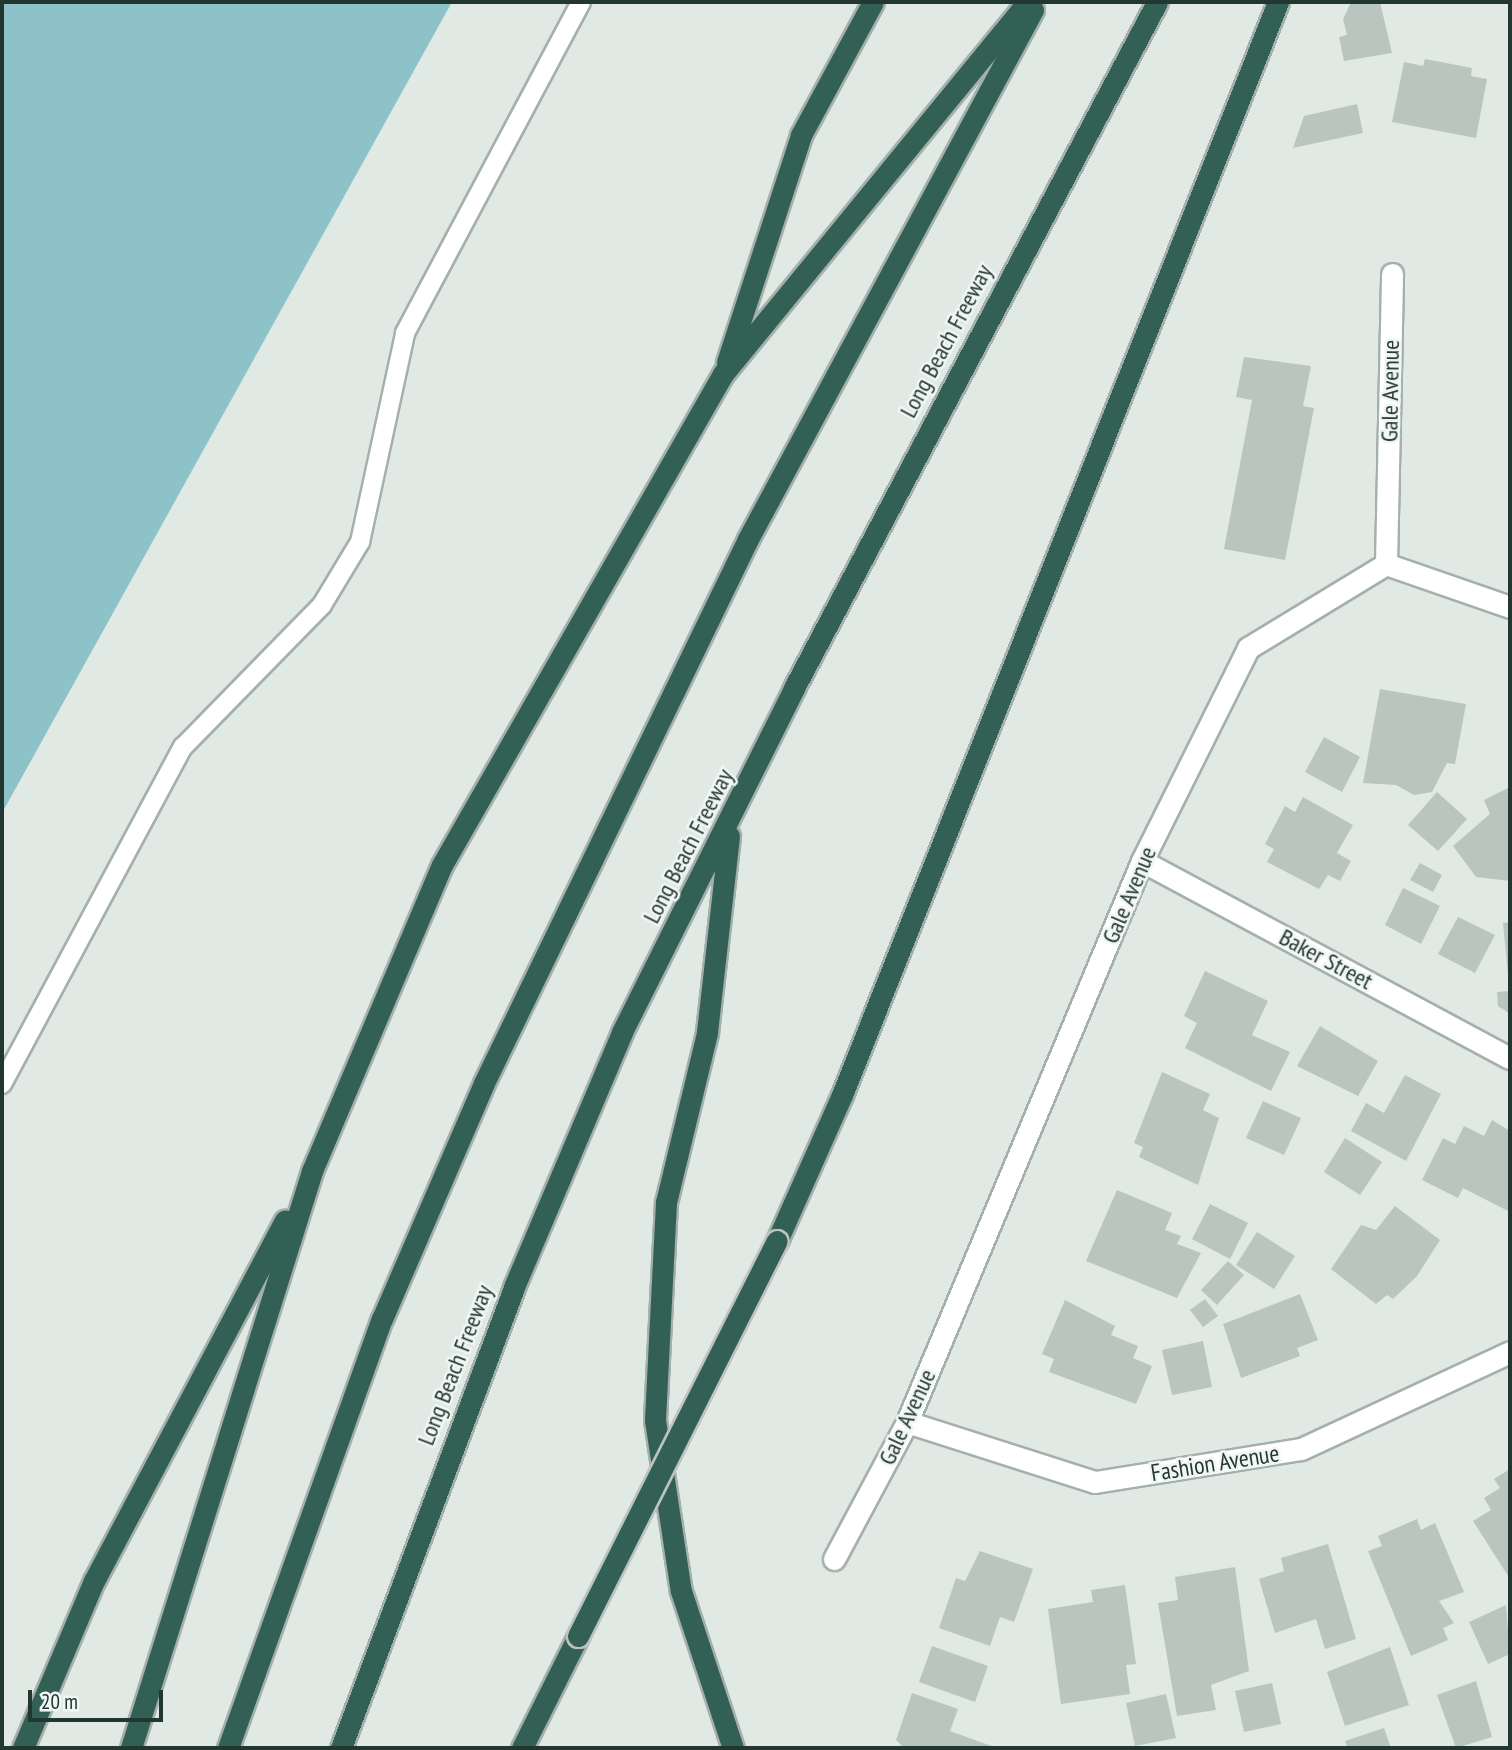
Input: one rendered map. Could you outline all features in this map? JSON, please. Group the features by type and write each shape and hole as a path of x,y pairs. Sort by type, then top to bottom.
{"highway":[{"path":"723,374 801,135 873,2"},
{"path":"23,1748 93,1581 312,1171 442,865 723,374 1027,2"},
{"path":"229,1748 382,1319 484,1083 748,539 1037,2"},
{"name":"Long Beach Freeway","path":"341,1748 514,1287 622,1031 730,824 801,676 1157,2"},
{"path":"522,1748 777,1241 842,1096 1278,2"},
{"path":"730,824 707,1033 666,1202 655,1420 681,1591 733,1748"},
{"path":"131,1748 312,1171"}],"street":[{"name":"Gale Avenue","path":"834,1559 907,1422 1142,861 1248,648 1386,564 1392,274"},
{"path":"1386,564 1510,607"},
{"name":"Baker Street","path":"1142,861 1510,1058"},
{"name":"Fashion Avenue","path":"907,1422 1095,1482 1301,1449 1510,1352"}],"lane":[{"path":"2,1084 183,747 322,606 360,542 405,332 582,2"}],"water":[{"path":"2,2 452,2 2,813"}],"building":[{"path":"1351,2 1380,2 1392,53 1344,61 1339,37 1347,35 1343,19"},
{"path":"1425,59 1472,68 1471,76 1487,79 1476,138 1392,122 1404,62 1423,66"},
{"path":"1357,104 1363,133 1293,148 1304,116"},
{"path":"1244,357 1311,366 1303,406 1314,408 1285,560 1224,549 1252,400 1236,397"},
{"path":"1380,689 1466,704 1455,764 1447,763 1432,792 1414,795 1396,785 1363,783"},
{"path":"1324,737 1360,757 1342,792 1305,772"},
{"path":"1510,787 1510,881 1476,877 1453,846 1490,814 1484,800"},
{"path":"1437,792 1467,819 1438,851 1408,825"},
{"path":"1303,797 1353,825 1337,853 1351,861 1340,881 1328,875 1319,889 1267,862 1274,849 1265,844 1285,806 1295,812"},
{"path":"1420,863 1442,875 1433,892 1410,880"},
{"path":"1403,888 1440,906 1421,944 1385,925"},
{"path":"1458,917 1495,935 1475,973 1438,954"},
{"path":"1510,922 1510,974 1508,974 1503,923"},
{"path":"1205,971 1268,1001 1252,1035 1290,1052 1271,1091 1185,1048 1197,1023 1184,1016"},
{"path":"1510,991 1510,1014 1498,1006 1497,992"},
{"path":"1320,1026 1378,1061 1358,1096 1297,1066"},
{"path":"1162,1072 1210,1094 1203,1110 1219,1118 1198,1185 1139,1157 1143,1147 1134,1143"},
{"path":"1405,1075 1441,1094 1406,1161 1351,1131 1366,1103 1384,1113"},
{"path":"1263,1101 1301,1118 1284,1155 1246,1138"},
{"path":"1492,1120 1510,1131 1510,1212 1463,1188 1458,1198 1422,1180 1443,1138 1455,1144 1464,1126 1484,1136"},
{"path":"1345,1138 1382,1162 1360,1195 1324,1172"},
{"path":"1117,1190 1172,1213 1165,1230 1181,1236 1177,1244 1201,1253 1177,1298 1086,1261"},
{"path":"1210,1204 1248,1223 1230,1259 1192,1239"},
{"path":"1395,1206 1440,1240 1417,1276 1393,1299 1387,1295 1376,1304 1331,1269 1361,1225 1376,1230"},
{"path":"1257,1232 1295,1256 1274,1289 1236,1265"},
{"path":"1228,1261 1244,1275 1217,1305 1201,1290"},
{"path":"1300,1294 1318,1340 1297,1348 1300,1356 1241,1378 1223,1324"},
{"path":"1205,1299 1218,1316 1203,1327 1190,1310"},
{"path":"1065,1300 1115,1326 1111,1335 1138,1346 1133,1358 1152,1366 1136,1404 1049,1372 1054,1359 1042,1354"},
{"path":"1203,1341 1212,1387 1172,1395 1162,1350"},
{"path":"1510,1469 1510,1579 1473,1521 1491,1510 1484,1498 1500,1488 1494,1479"},
{"path":"1417,1519 1421,1530 1435,1523 1464,1592 1439,1601 1454,1623 1443,1628 1448,1640 1411,1656 1368,1551 1382,1546 1378,1536"},
{"path":"1328,1544 1356,1639 1325,1649 1316,1619 1275,1633 1259,1579 1284,1571 1281,1558"},
{"path":"980,1551 1033,1569 1014,1622 1000,1617 990,1646 939,1628 956,1578 965,1581"},
{"path":"1235,1567 1249,1671 1211,1685 1216,1710 1177,1716 1158,1603 1178,1600 1175,1577"},
{"path":"1125,1585 1136,1664 1126,1665 1130,1694 1061,1704 1048,1609 1093,1602 1091,1590"},
{"path":"1506,1605 1510,1654 1488,1664 1469,1622"},
{"path":"932,1646 988,1666 975,1702 919,1682"},
{"path":"1390,1647 1409,1705 1345,1726 1327,1672"},
{"path":"1476,1681 1492,1737 1456,1748 1437,1695"},
{"path":"1272,1683 1281,1724 1244,1732 1235,1691"},
{"path":"912,1693 958,1709 950,1731 997,1748 904,1748 896,1740"},
{"path":"1166,1694 1176,1738 1135,1746 1126,1703"},
{"path":"1384,1728 1391,1748 1348,1748 1345,1741"}]}
